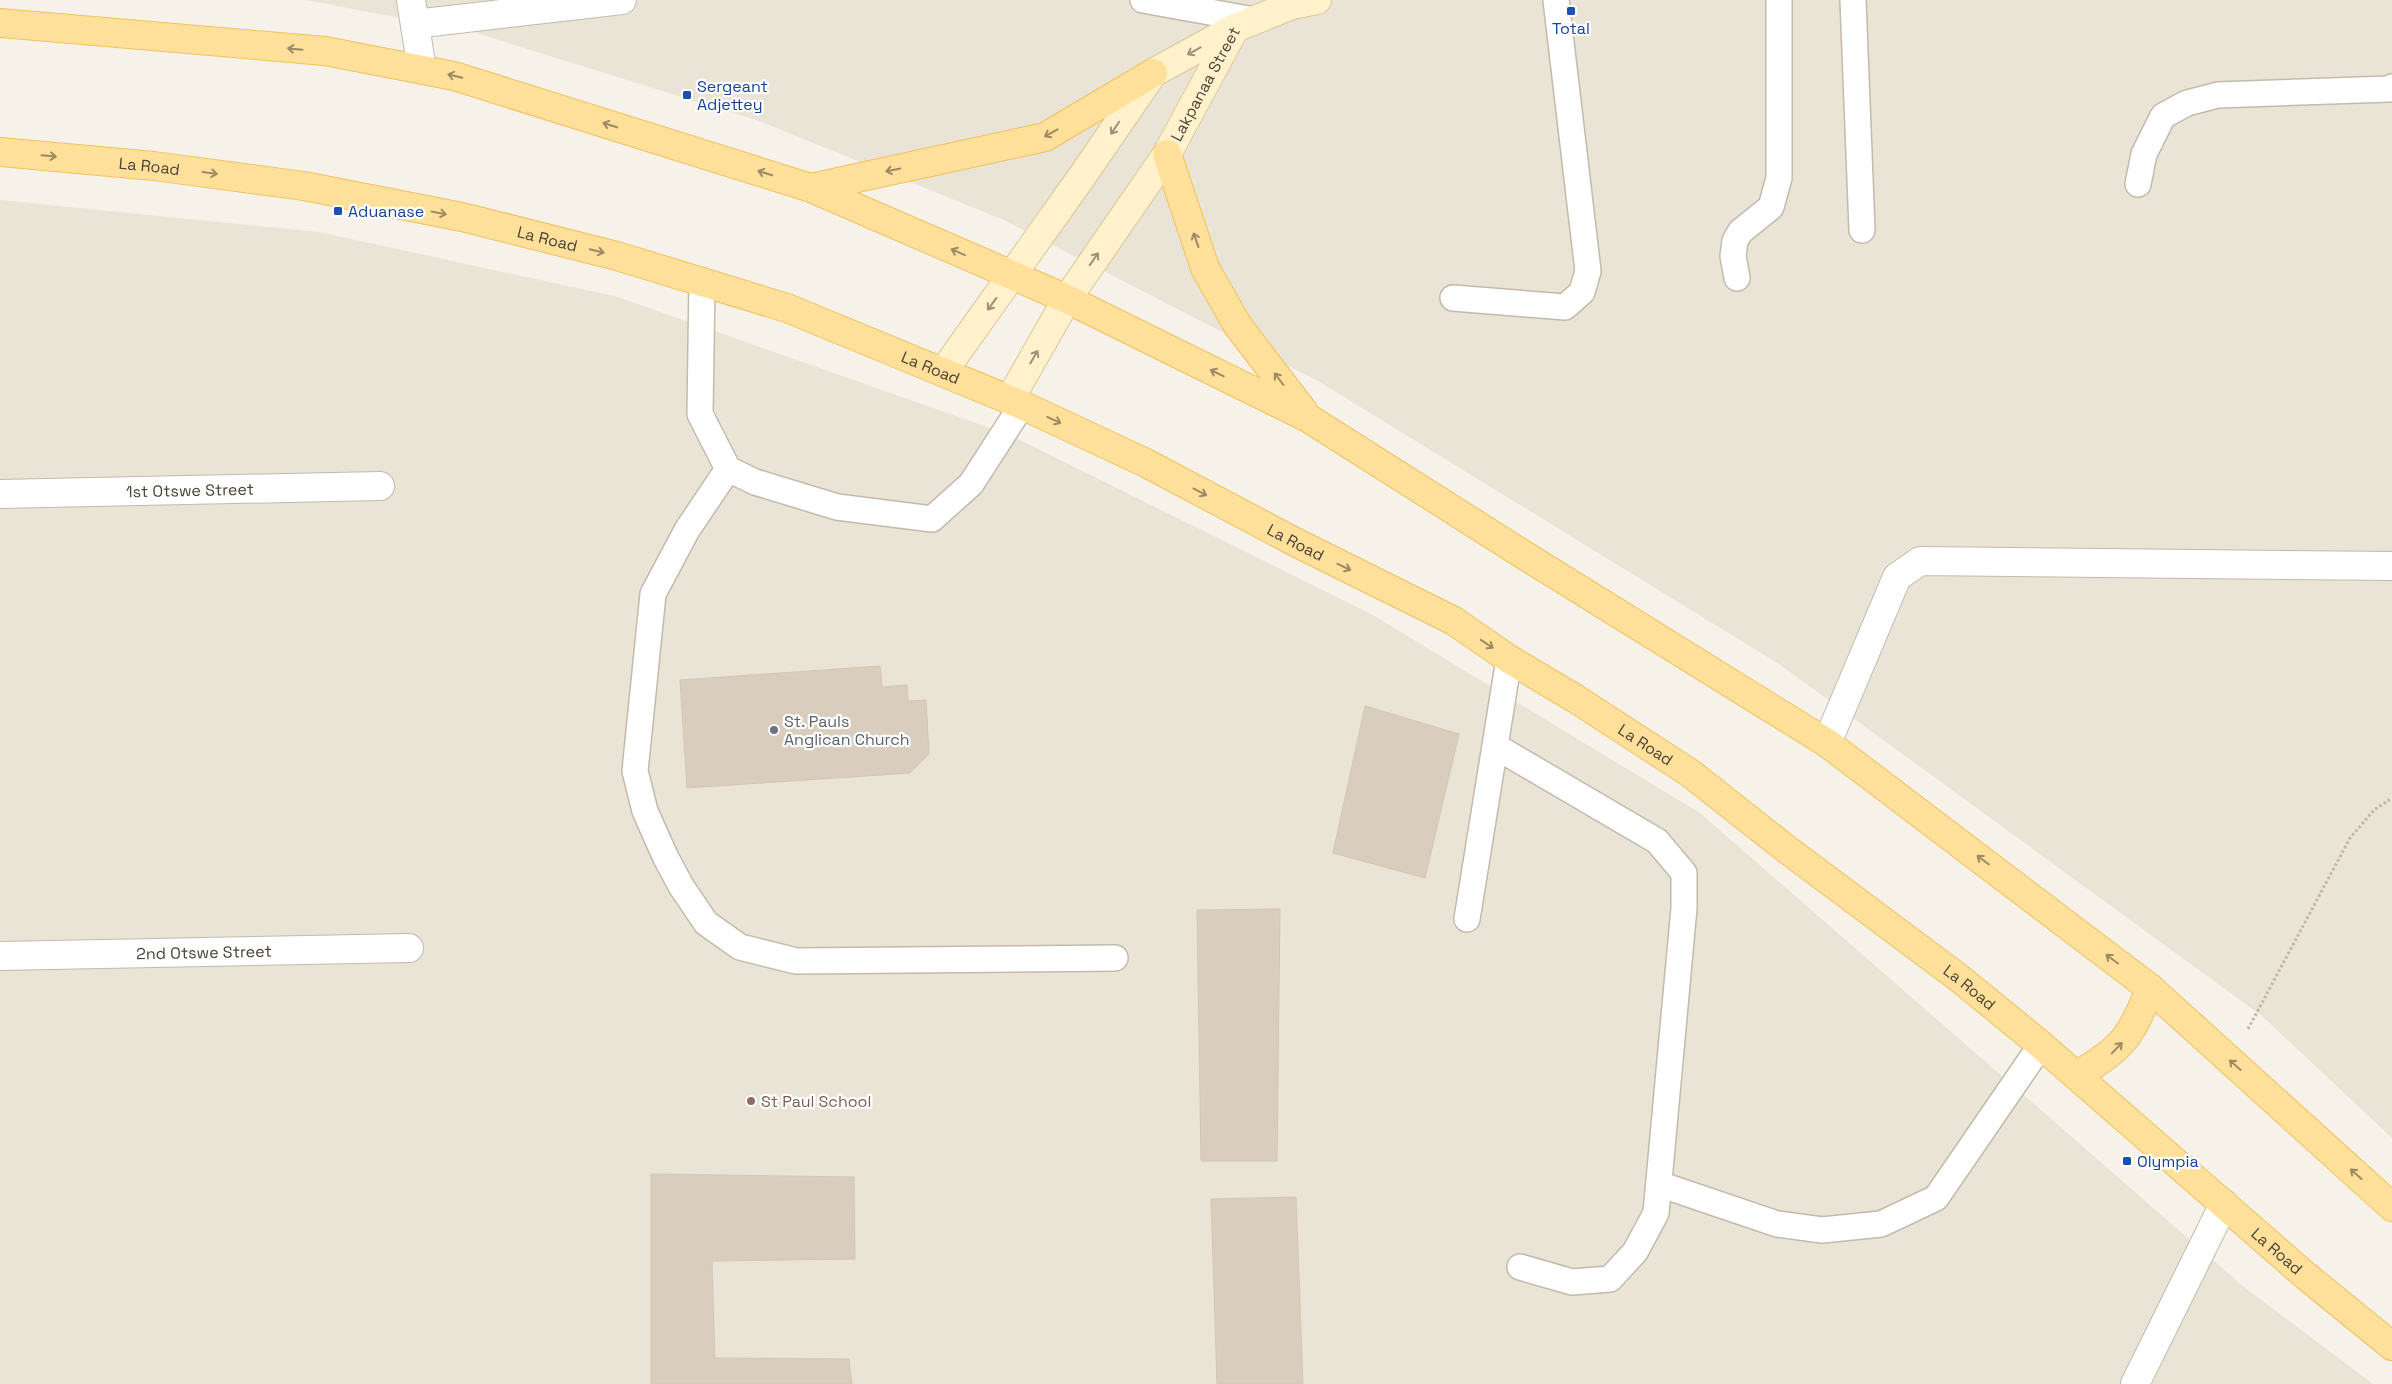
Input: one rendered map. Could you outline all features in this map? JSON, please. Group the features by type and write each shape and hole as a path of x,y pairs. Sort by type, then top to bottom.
{"main road":[{"path":"0,23 325,51 454,76 811,188 1067,300 1308,418 1826,743 2150,988 2392,1207"},
{"path":"811,188 1045,137 1153,73"},
{"name":"La Road","path":"0,152 154,166 304,186 462,217 617,256 787,308 1016,402 1146,463 1295,542 1454,621 1509,659 1576,699 1690,773 1785,848 1959,978 2077,1075 2306,1276 2392,1346"},
{"path":"1167,154 1205,268 1238,326 1308,418"},
{"path":"2077,1075 2111,1054 2128,1037 2141,1014 2150,988"}],"street":[{"path":"422,70 413,12 622,0"},
{"path":"1245,24 1292,5 1317,0"},
{"name":"Lakpanaa Street","path":"943,372 1153,73 1245,24"},
{"name":"Lakpanaa Street","path":"1016,402 1067,300 1167,154 1245,24"},
{"name":"1st Otswe Street","path":"0,494 380,486"},
{"path":"1826,743 1897,577 1920,561 2392,566"},
{"name":"2nd Otswe Street","path":"0,956 409,948"},
{"path":"2135,1384 2224,1204"}],"lane":[{"path":"1143,0 1245,24"},
{"path":"1453,298 1565,307 1582,292 1588,270 1556,0"},
{"path":"1737,278 1733,256 1735,241 1740,232 1771,207 1779,178 1779,0"},
{"path":"1852,0 1862,230"},
{"path":"2138,184 2144,154 2163,116 2187,103 2218,95 2389,89 2392,87"},
{"path":"702,281 700,414 728,469 755,482 837,507 932,519 972,484 1016,402"},
{"path":"728,469 687,530 654,594 635,771 645,811 665,856 681,886 706,923 740,947 796,961 861,962 1116,958"},
{"path":"1467,918 1509,659"},
{"path":"1494,746 1657,841 1684,873 1684,908 1656,1213 1635,1252 1610,1279 1572,1282 1520,1267"},
{"path":"1659,1184 1777,1224 1822,1230 1881,1224 1936,1198 2041,1045"}],"path":[{"path":"2231,1062 2350,838 2374,810 2392,798"}],"shaded area":[{"path":"306,0 2392,0 2392,1138 2262,1016 1779,664 1318,381 1004,220 759,121 473,32"},
{"path":"0,200 319,232 618,297 1010,435 1371,614 1700,813 2244,1287 2373,1384 0,1384"}],"building":[{"path":"880,666 882,687 907,685 908,701 926,700 929,754 910,773 687,788 680,680"},
{"path":"1365,706 1459,734 1425,878 1333,853"},
{"path":"1280,909 1277,1161 1201,1161 1197,910"},
{"path":"651,1174 854,1177 855,1259 712,1261 715,1358 849,1359 852,1384 651,1384"},
{"path":"1296,1197 1303,1384 1217,1384 1211,1199"}],"place":[{"name":"Total","path":"1571,11"},
{"name":"Sergeant Adjettey","path":"687,95"},
{"name":"Aduanase","path":"338,211"},
{"name":"St. Pauls Anglican Church","path":"774,730"},
{"name":"St Paul School","path":"751,1101"},
{"name":"Olympia","path":"2127,1161"}]}
